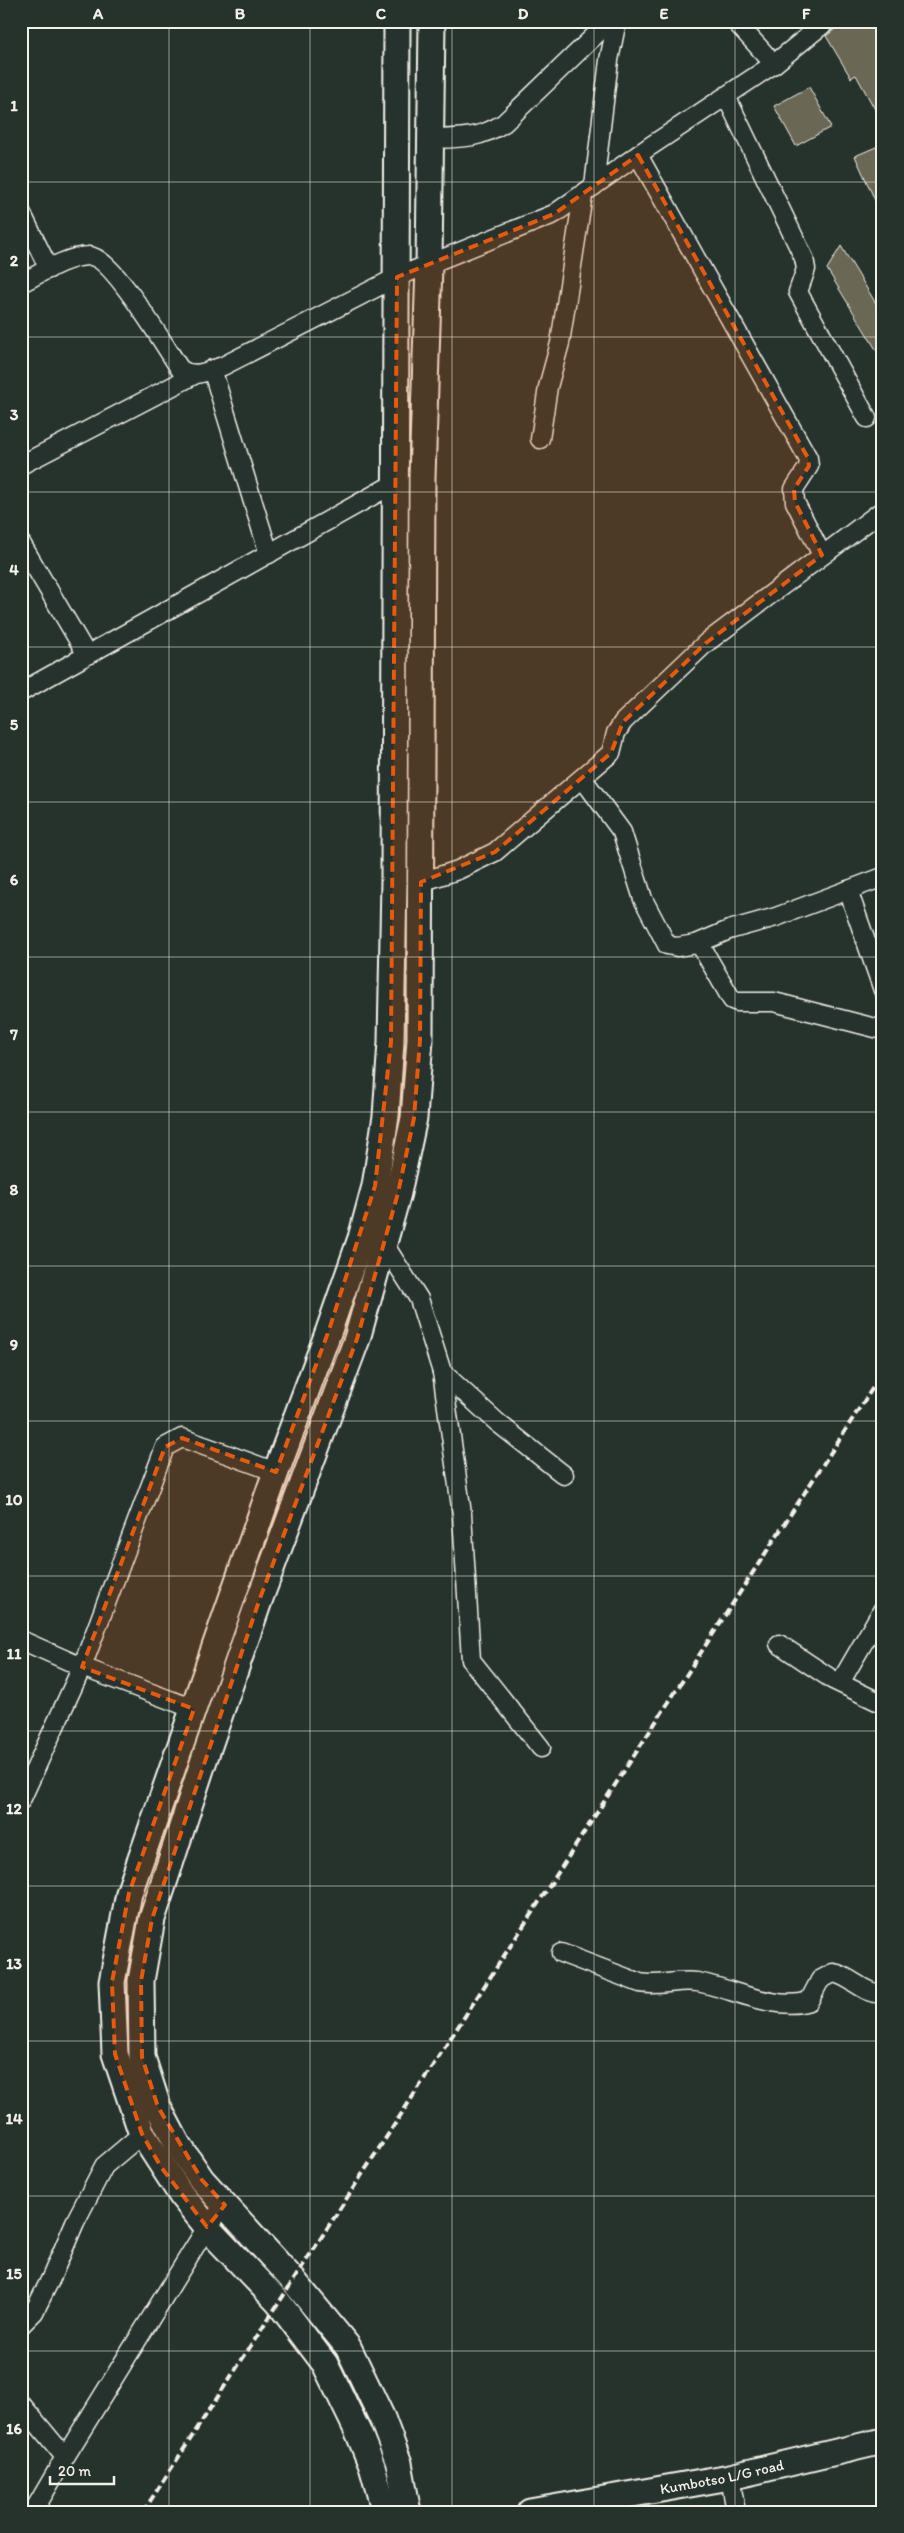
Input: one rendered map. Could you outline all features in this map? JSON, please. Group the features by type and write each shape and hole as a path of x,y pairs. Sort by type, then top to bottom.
{"main road":[{"path":"385,2512 362,2442 325,2364 278,2302 207,2227 166,2174 142,2134 116,2054 112,1982 129,1893 276,1472 330,1330 361,1238 375,1186 386,1116 391,1042 396,482 397,21"},
{"path":"408,2512 399,2463 382,2418 348,2347 293,2280 202,2180 177,2143 158,2107 142,2057 141,1981 152,1919 203,1764 259,1601 357,1339 398,1193 414,1118 420,1040 422,477 429,266 432,21"},
{"name":"Kumbotso L/G road","path":"530,2512 730,2477 883,2441"}],"street":[{"path":"431,139 474,137 490,132 504,123 610,21"},
{"path":"540,438 548,387 560,343 617,21"},
{"path":"735,21 774,64"},
{"path":"21,465 204,372 223,366 397,277 429,266 554,214 774,64 827,21"},
{"path":"726,96 804,258 806,269 798,292 867,418"},
{"path":"638,155 808,458 809,466 794,489 795,502 822,555"},
{"path":"21,212 49,270"},
{"path":"21,284 71,259 90,255 99,258 116,273 180,369 188,374 204,372"},
{"path":"204,372 269,554"},
{"path":"24,686 88,654 396,482"},
{"path":"421,882 458,870 495,852 611,753 616,733 623,722 706,643 883,510"},
{"path":"21,543 88,654"},
{"path":"583,778 622,832 643,898 662,939 667,945 678,947 696,944 883,877"},
{"path":"848,890 883,990"},
{"path":"696,944 707,955 732,1000 737,1002 774,1002 883,1030"},
{"path":"384,1244 419,1299 442,1372 462,1514 471,1660 541,1748"},
{"path":"442,1372 498,1423 564,1475"},
{"path":"21,1800 82,1668 164,1447 182,1438 276,1472"},
{"path":"840,1683 883,1609"},
{"path":"21,1640 82,1668 194,1709"},
{"path":"779,1644 840,1683 883,1704"},
{"path":"561,1953 640,1983 653,1985 695,1982 782,2004 798,2005 809,2001 820,1980 833,1973 847,1977 870,1991 878,1994 883,1993"},
{"path":"21,2325 34,2312 43,2295 75,2222 104,2166 142,2134"},
{"path":"33,2512 207,2227 225,2205"},
{"path":"21,2404 65,2457"},
{"path":"730,2477 736,2512"}],"highlighted area":[{"path":"638,155 808,458 809,466 794,489 795,502 822,555 706,643 623,722 611,753 495,852 421,882 420,1040 414,1118 398,1193 357,1339 259,1601 152,1919 141,1981 142,2057 158,2107 202,2180 225,2205 207,2227 161,2167 142,2134 115,2054 112,1982 129,1893 194,1709 82,1667 165,1447 182,1438 276,1472 329,1330 375,1186 391,1042 397,277 554,214"}],"building":[{"path":"845,21 883,21 883,124 856,75 851,78 826,36"},
{"path":"809,87 831,127 796,146 774,106"},
{"path":"883,144 883,218 855,156"},
{"path":"841,246 883,315 883,361 827,269"}],"railway":[{"path":"143,2512 883,1372"}]}
